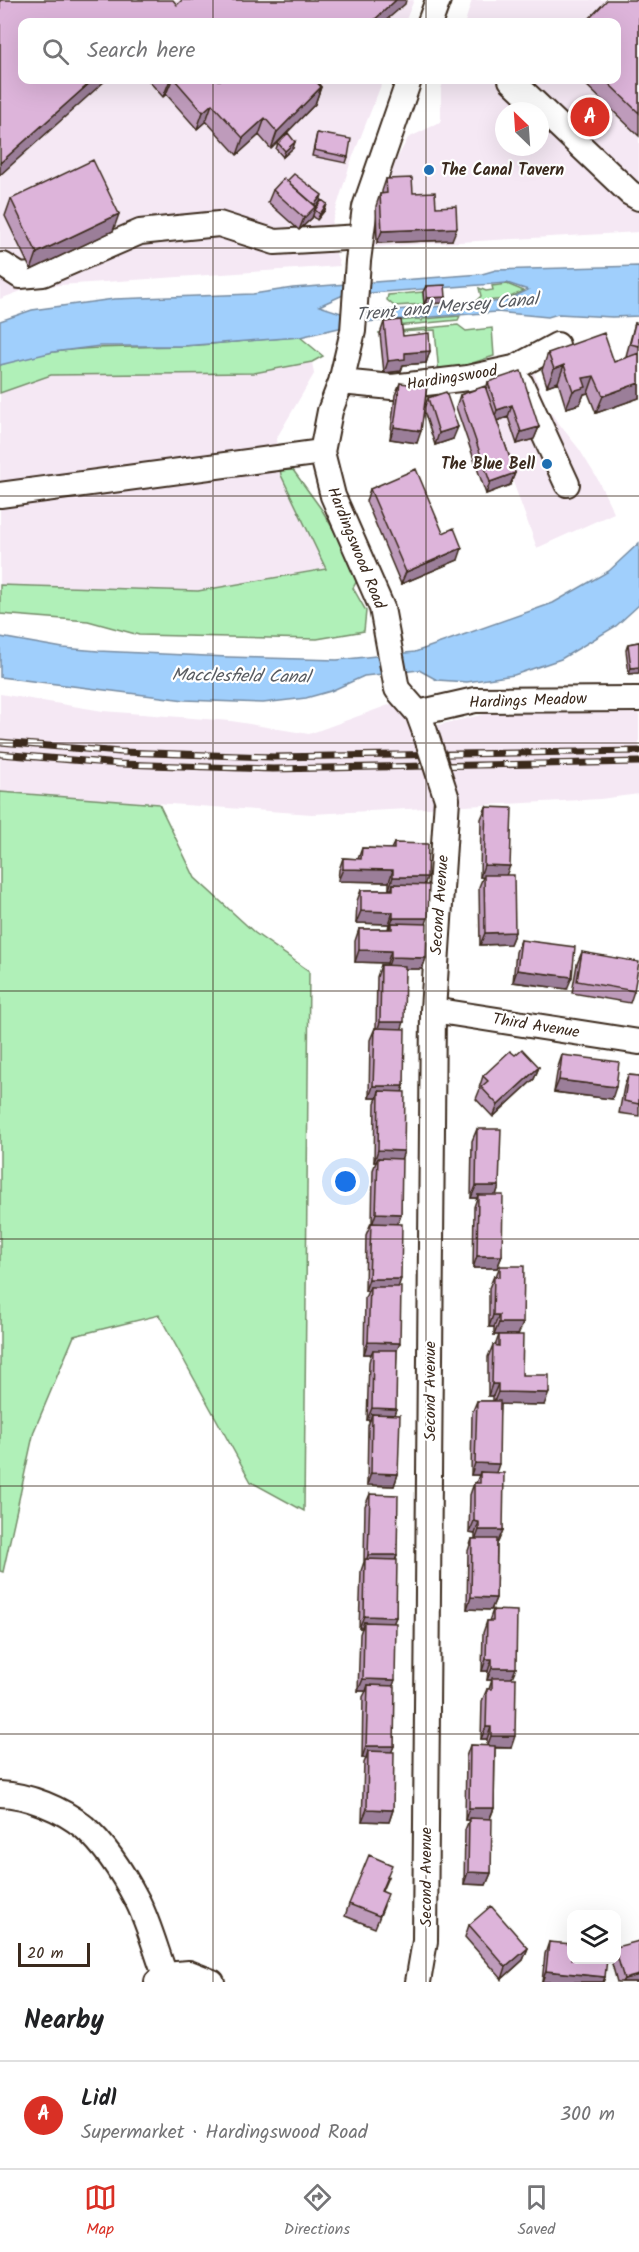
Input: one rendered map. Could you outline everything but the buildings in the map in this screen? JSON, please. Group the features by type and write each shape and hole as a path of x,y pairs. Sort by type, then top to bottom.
{"street":[{"path":"431,18 438,0"},
{"name":"Hardingswood Road","path":"408,84 365,207 357,270 353,331 341,382 330,411 322,452 333,496 382,608 397,689 421,722 447,799"},
{"path":"515,84 630,193 639,198"},
{"path":"3,265 20,276 43,274 140,232 219,224 275,242 361,237"},
{"name":"Hardingswood","path":"341,382 392,387 468,378 514,368 557,345"},
{"path":"514,368 567,484"},
{"path":"0,495 322,452"},
{"name":"Hardings Meadow","path":"421,722 475,700 639,699"},
{"name":"Second Avenue","path":"418,1982 425,1941 433,1010 447,799"},
{"name":"Third Avenue","path":"433,1010 639,1042"},
{"path":"0,1794 14,1794 55,1809 84,1827 113,1861 139,1903 161,1978 189,1972 212,1982"}],"shaded area":[{"path":"0,0 414,0 407,18 18,18 18,84 381,84 350,164 329,232 340,266 29,288 0,299"},
{"path":"472,0 639,0 639,232 371,247 373,203 408,138 441,122 443,84 621,84 621,18 466,18"},
{"path":"312,362 314,374 276,439 281,475 326,568 198,591 0,585 0,393 51,375 254,373"},
{"name":"The Blue Bell","path":"534,372 546,407 579,449 597,478 614,513 537,548 480,391"},
{"path":"0,694 103,711 231,721 309,734 397,702 413,731 485,714 533,711 639,711 639,794 600,799 312,814 0,792"}],"green space":[{"path":"507,284 524,291 506,299 475,302 481,296 479,288 486,291 493,290 492,286"},
{"path":"423,292 424,304 394,306 387,300 388,295"},
{"path":"460,316 458,320 396,326 396,321 419,319 422,321 423,319"},
{"path":"458,325 466,331 492,328 494,356 439,374 435,330 378,333"},
{"path":"300,337 323,356 312,362 254,373 51,375 0,393 0,365 44,353 90,348 181,346"},
{"path":"280,469 293,470 322,510 360,575 353,588 366,611 364,631 317,639 139,635 88,621 0,614 0,585 198,591 326,569"},
{"path":"0,792 159,804 195,878 255,933 309,971 304,1511 251,1482 159,1315 74,1336 34,1431 3,1572 0,1571"}],"water":[{"name":"Trent and Mersey Canal","path":"639,266 639,316 558,314 548,317 497,312 365,322 300,337 183,346 100,346 53,352 0,365 0,321 32,310 114,299 253,294 293,288 482,274 496,270","holes":["507,283 528,290 506,301 344,314 319,306 343,295"]},
{"name":"Macclesfield Canal","path":"639,543 639,605 616,626 561,659 514,675 467,682 437,680 419,670 364,676 331,691 306,698 263,703 185,700 0,677 0,637 63,648 228,657 337,660 415,652 553,603 609,571"}],"railway":[{"path":"0,742 120,752 273,757 639,751"},
{"path":"0,754 120,764 273,769 639,762"}],"place":[{"name":"Lidl","path":"590,117"},
{"name":"The Canal Tavern","path":"429,170"},
{"name":"The Blue Bell","path":"547,464"}]}
